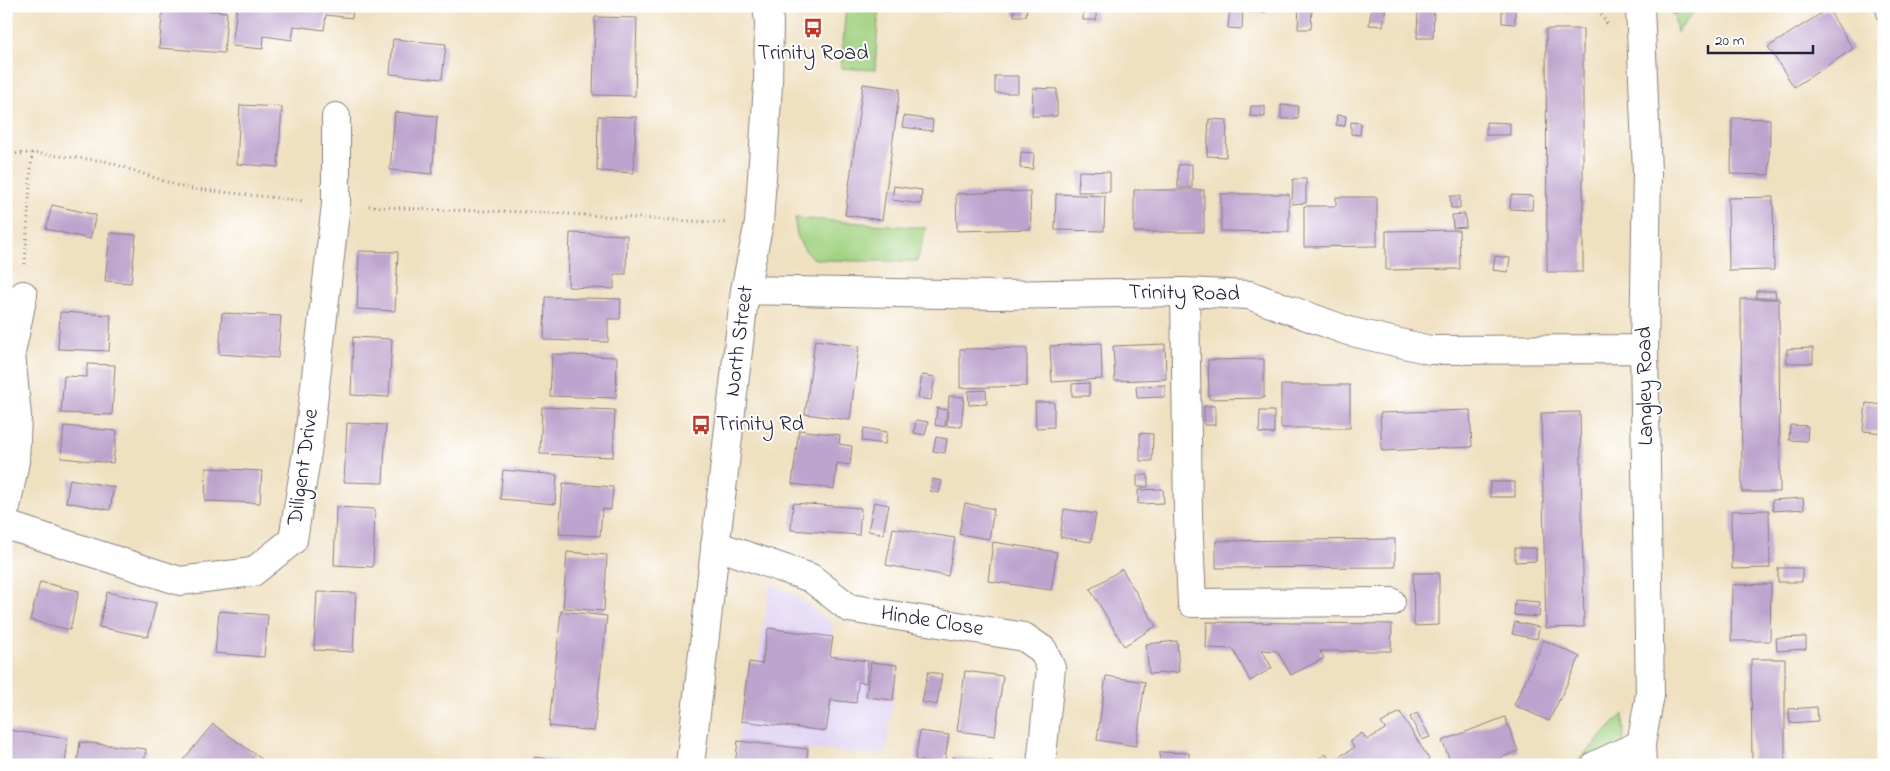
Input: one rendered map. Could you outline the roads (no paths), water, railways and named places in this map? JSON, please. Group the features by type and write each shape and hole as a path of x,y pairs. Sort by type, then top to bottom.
{"street":[{"name":"North Street","path":"690,765 745,290 759,223 768,84 769,21 767,6"},
{"name":"Langley Road","path":"1640,6 1647,172 1644,349 1650,695 1641,754"},
{"name":"Diligent Drive","path":"6,525 180,581 253,572 293,540 308,446 336,204 336,117"},
{"name":"Trinity Road","path":"745,290 995,295 1184,292 1248,295 1348,331 1430,350 1644,349"},
{"path":"1184,292 1188,516 1192,603 1391,602"},
{"path":"6,507 15,462 17,417 11,353 23,296"},
{"name":"Hinde Close","path":"715,545 811,578 849,608 1024,637 1043,650 1051,668 1041,765"},
{"path":"1596,765 1641,754"}],"place":[{"name":"Trinity Road","path":"813,28"},
{"name":"Trinity Rd","path":"701,425"}]}
